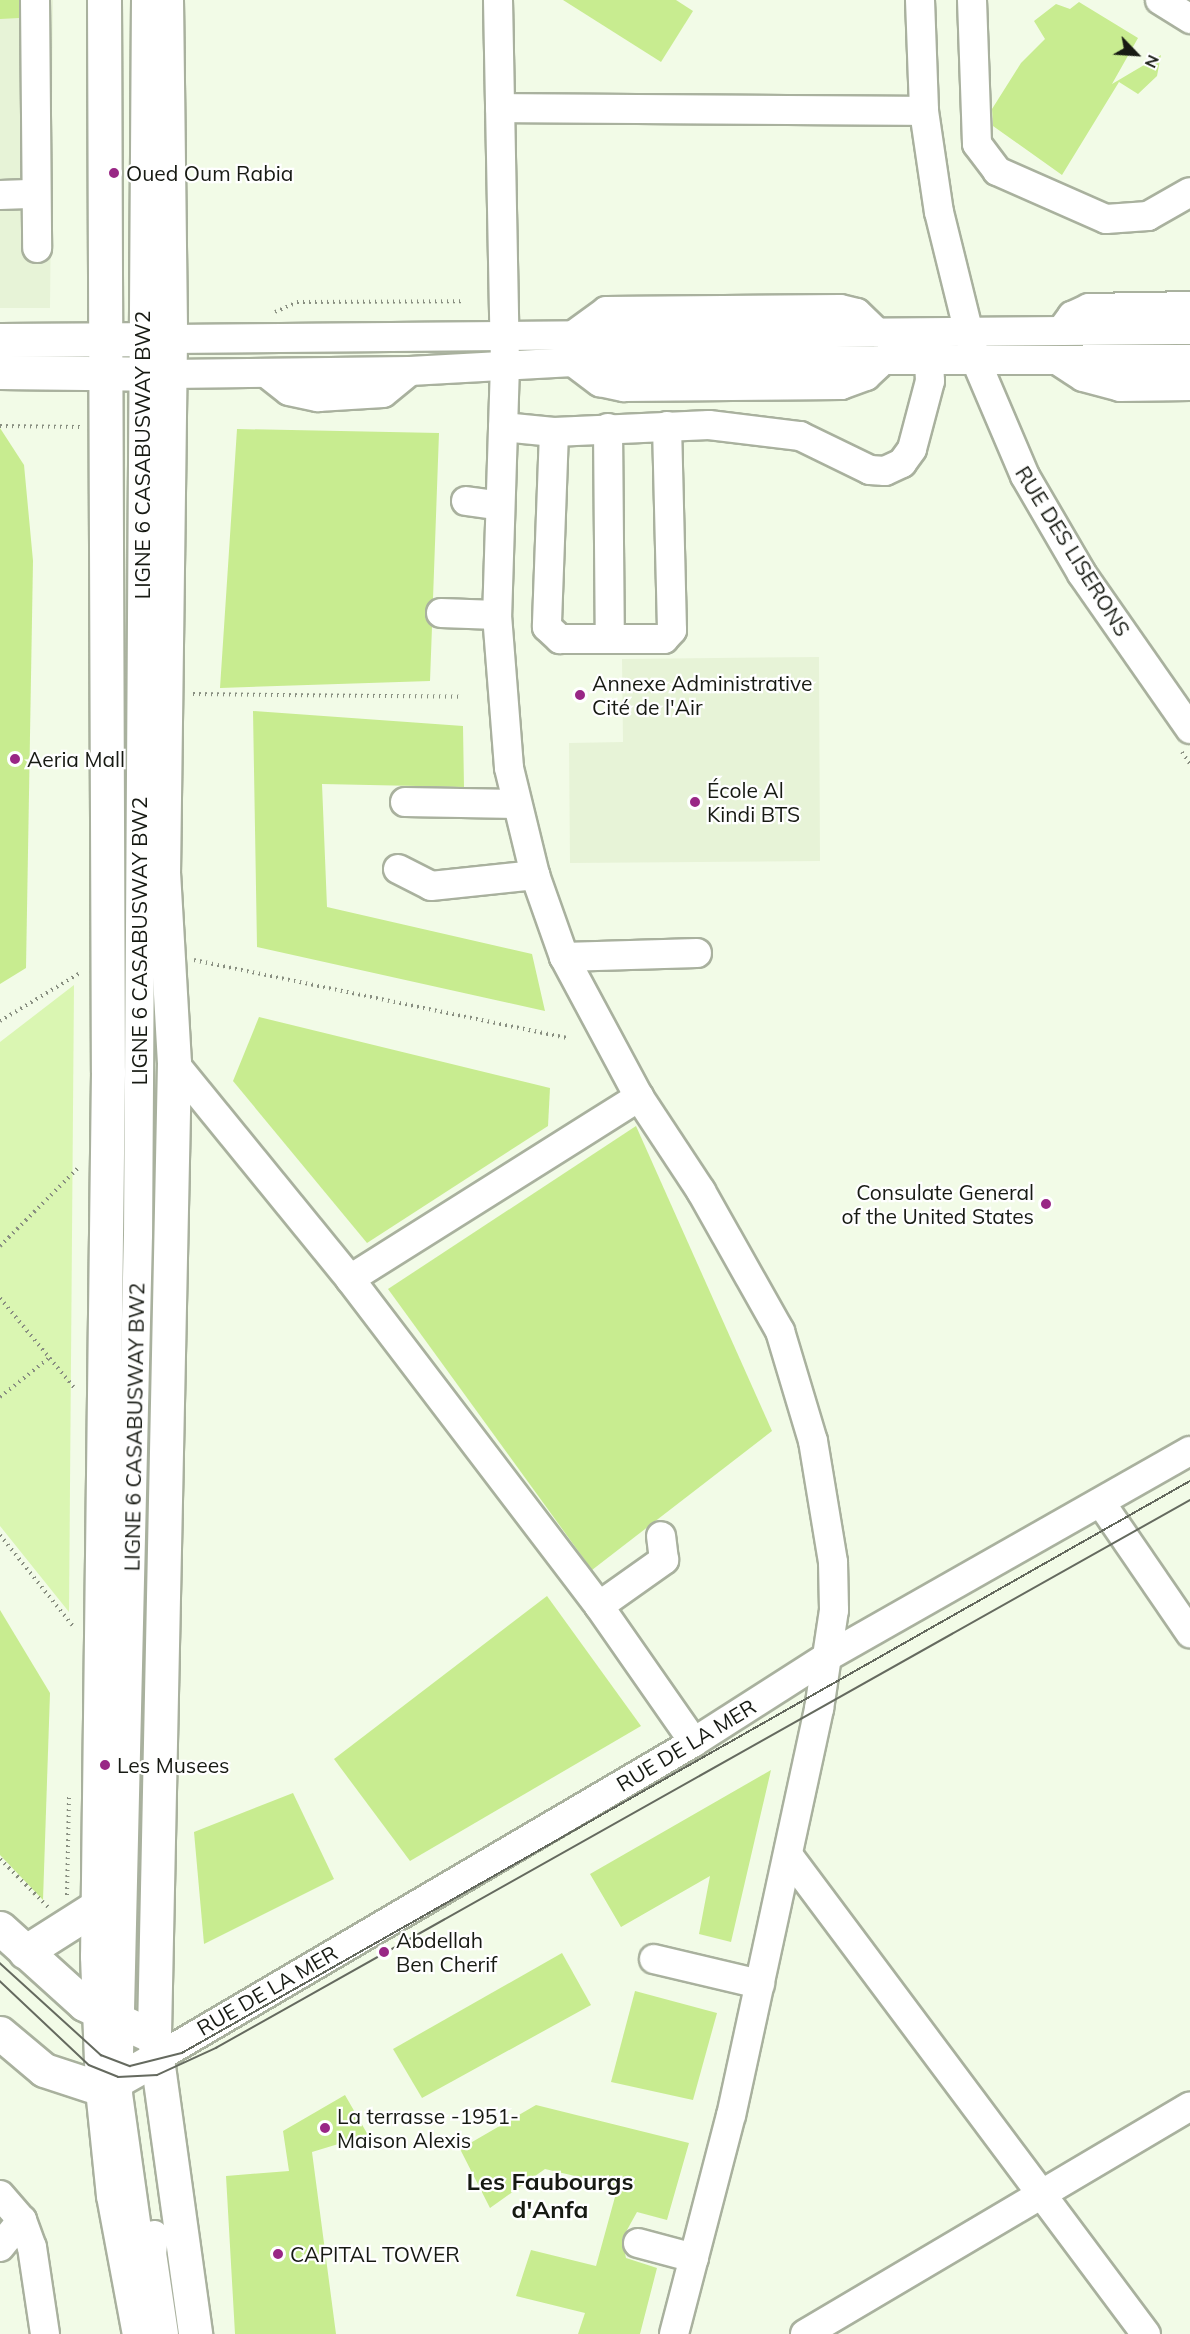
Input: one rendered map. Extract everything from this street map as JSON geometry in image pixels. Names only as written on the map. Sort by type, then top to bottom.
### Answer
[{"type":"main road","points":[[104,0],[108,1139],[96,1907],[132,2049],[195,2334]]},
{"type":"main road","points":[[139,2334],[119,2236],[132,2049],[174,1063],[163,872],[156,374],[166,0]]},
{"type":"main road","points":[[8,334],[105,340],[156,339]]},
{"type":"main road","points":[[8,378],[156,374]]},
{"type":"main road","points":[[25,1952],[70,1928],[96,1907]]},
{"type":"main road","points":[[0,1928],[132,2049]]},
{"type":"main road","points":[[0,2033],[44,2070],[132,2049]]},
{"type":"street","points":[[35,0],[36,248]]},
{"type":"street","name":"LIGNE 6 CASABUSWAY BW2","points":[[146,0],[156,339]]},
{"type":"street","points":[[498,0],[505,365],[497,615],[517,804],[535,875],[564,957],[639,1097],[739,1254],[780,1331],[797,1378],[823,1491],[833,1562],[834,1610],[827,1657],[788,1855],[760,1984],[674,2334]]},
{"type":"street","name":"RUE DES LISERONS","points":[[920,0],[924,111],[939,212],[966,332],[976,362],[1025,476],[1082,574],[1190,729]]},
{"type":"street","points":[[972,0],[977,144],[997,171],[1106,219],[1148,216],[1190,192]]},
{"type":"street","points":[[1161,0],[1190,20]]},
{"type":"street","points":[[500,108],[924,111]]},
{"type":"street","points":[[0,195],[36,194]]},
{"type":"street","points":[[1061,331],[1072,316],[1089,308],[1190,306]]},
{"type":"street","points":[[156,339],[268,328],[422,337],[576,333],[1190,330]]},
{"type":"street","points":[[156,374],[410,371],[573,362],[976,362],[1190,359]]},
{"type":"street","points":[[1059,360],[1101,384],[1190,386]]},
{"type":"street","points":[[503,427],[554,432],[708,424],[800,436],[870,470],[885,471],[902,463],[912,449],[930,381],[929,361]]},
{"type":"street","name":"LIGNE 6 CASABUSWAY BW2","points":[[156,374],[126,1882],[133,1895],[132,2049],[138,2236],[152,2253],[164,2334]]},
{"type":"street","points":[[554,432],[547,627],[560,639],[664,639],[672,630],[667,426]]},
{"type":"street","points":[[608,428],[610,639]]},
{"type":"street","points":[[466,501],[500,506]]},
{"type":"street","points":[[441,613],[497,615]]},
{"type":"street","points":[[405,802],[517,804]]},
{"type":"street","points":[[398,869],[431,886],[535,875]]},
{"type":"street","points":[[564,957],[697,953]]},
{"type":"street","points":[[174,1063],[350,1279],[599,1606],[694,1742]]},
{"type":"street","points":[[350,1279],[639,1097]]},
{"type":"street","name":"RUE DE LA MER","points":[[132,2049],[694,1742],[827,1657],[1190,1451]]},
{"type":"street","points":[[1101,1503],[1190,1633]]},
{"type":"street","points":[[599,1606],[661,1564],[666,1549],[661,1536]]},
{"type":"street","points":[[788,1855],[1146,2334]]},
{"type":"street","points":[[654,1959],[760,1984]]},
{"type":"street","points":[[805,2334],[1190,2106]]},
{"type":"street","points":[[0,2195],[22,2220],[45,2334]]},
{"type":"street","points":[[0,2247],[22,2220]]},
{"type":"street","points":[[638,2243],[694,2258]]},
{"type":"path","points":[[268,328],[297,302],[461,301]]},
{"type":"path","points":[[0,426],[94,427]]},
{"type":"path","points":[[183,694],[462,697]]},
{"type":"path","points":[[181,958],[566,1038]]},
{"type":"path","points":[[0,1021],[86,970]]},
{"type":"path","points":[[0,1246],[108,1139]]},
{"type":"path","points":[[0,1298],[84,1400]]},
{"type":"path","points":[[0,1397],[50,1358]]},
{"type":"path","points":[[0,1535],[75,1629]]},
{"type":"path","points":[[0,1859],[70,1928]]},
{"type":"shaded area","points":[[0,0],[53,0],[50,308],[0,308]]},
{"type":"shaded area","name":"École Al Kindi BTS","points":[[819,657],[820,861],[570,863],[569,743],[623,742],[622,659]]},
{"type":"green space","points":[[74,985],[69,1612],[0,1526],[0,1042]]},
{"type":"building","points":[[0,0],[19,0],[19,18],[0,19]]},
{"type":"building","points":[[563,0],[676,0],[693,11],[661,62]]},
{"type":"building","points":[[1079,2],[1138,38],[1112,84],[1161,55],[1157,76],[1138,94],[1119,82],[1062,175],[993,126],[992,109],[1021,63],[1045,39],[1034,21],[1056,4],[1070,9]]},
{"type":"building","name":"Aeria Mall","points":[[0,428],[24,465],[33,561],[26,968],[0,984]]},
{"type":"building","points":[[237,429],[439,433],[433,599],[425,613],[432,627],[430,681],[220,688]]},
{"type":"building","points":[[253,711],[463,726],[464,787],[322,784],[327,907],[532,954],[545,1011],[257,947]]},
{"type":"building","points":[[259,1017],[550,1088],[548,1126],[367,1243],[233,1081]]},
{"type":"building","points":[[636,1126],[772,1431],[592,1570],[388,1289]]},
{"type":"building","points":[[547,1596],[641,1726],[410,1861],[334,1759]]},
{"type":"building","points":[[0,1610],[50,1693],[43,1900],[0,1855]]},
{"type":"building","points":[[771,1770],[731,1942],[699,1934],[710,1876],[621,1927],[590,1874]]},
{"type":"building","points":[[293,1793],[334,1879],[204,1944],[194,1832]]},
{"type":"building","points":[[562,1953],[591,2005],[422,2098],[393,2049]]},
{"type":"building","points":[[635,1991],[717,2013],[693,2100],[611,2082]]},
{"type":"building","name":"CAPITAL TOWER","points":[[345,2095],[368,2135],[312,2152],[336,2334],[235,2334],[226,2176],[289,2171],[283,2131]]},
{"type":"building","points":[[536,2105],[689,2143],[667,2220],[637,2212],[622,2239],[626,2258],[657,2268],[640,2334],[578,2334],[585,2313],[516,2296],[531,2250],[596,2266],[618,2186],[545,2169],[490,2208],[460,2149]]},
{"type":"tram line","points":[[0,1963],[101,2055],[130,2066],[182,2053],[1190,1481]]},
{"type":"tram line","points":[[0,1981],[89,2065],[118,2077],[157,2075],[216,2048],[1190,1500]]},
{"type":"place","name":"Oued Oum Rabia","points":[[114,173]]},
{"type":"place","name":"Annexe Administrative Cité de l'Air","points":[[580,695]]},
{"type":"place","name":"Aeria Mall","points":[[15,759]]},
{"type":"place","name":"École Al Kindi BTS","points":[[695,802]]},
{"type":"place","name":"Consulate General of the United States","points":[[1046,1204]]},
{"type":"place","name":"Les Musees","points":[[105,1765]]},
{"type":"place","name":"Abdellah Ben Cherif","points":[[384,1952]]},
{"type":"place","name":"La terrasse -1951- Maison Alexis","points":[[325,2128]]},
{"type":"place","name":"CAPITAL TOWER","points":[[278,2254]]},
{"type":"district","name":"Les Faubourgs d'Anfa","points":[[550,2196]]}]
